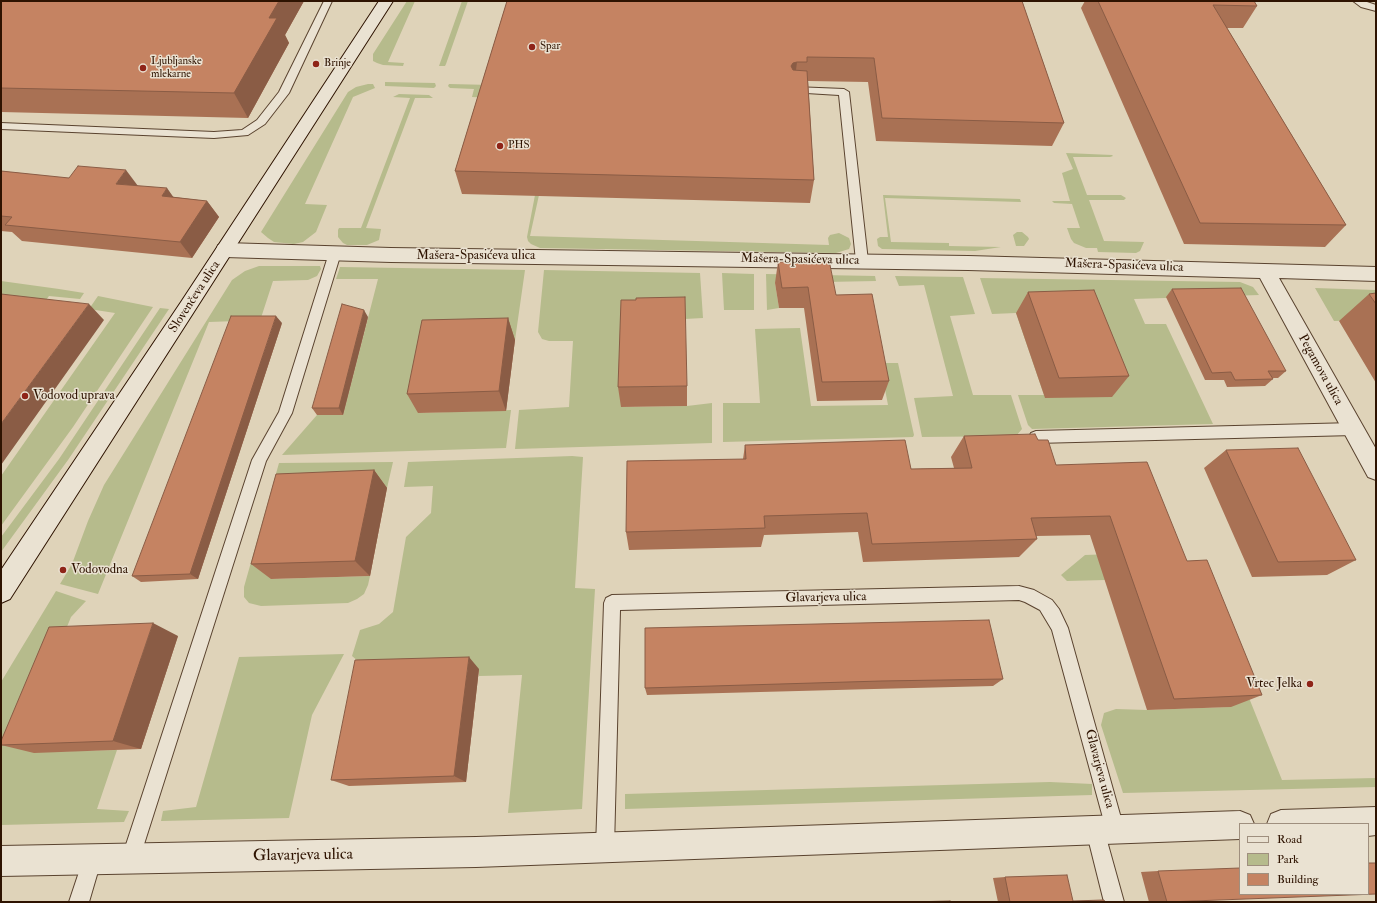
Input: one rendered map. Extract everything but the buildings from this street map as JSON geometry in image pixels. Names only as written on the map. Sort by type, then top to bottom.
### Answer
[{"type":"street","name":"Slovenčeva ulica","points":[[1,591],[225,250],[386,1]]},
{"type":"street","name":"Mašera-Spasićeva ulica","points":[[225,250],[391,255],[862,261],[1376,274]]},
{"type":"street","name":"Pegamova ulica","points":[[1264,270],[1376,470]]},
{"type":"street","points":[[1313,823],[1376,821]]},
{"type":"street","name":"Glavarjeva ulica","points":[[1,862],[476,852],[1239,825]]},
{"type":"lane","points":[[1,126],[214,135],[244,133],[261,122],[284,92],[328,1]]},
{"type":"lane","points":[[1357,1],[1364,5],[1376,8]]},
{"type":"lane","points":[[794,90],[844,92],[862,261]]},
{"type":"lane","points":[[130,860],[258,460],[285,413],[335,253]]},
{"type":"lane","points":[[1036,437],[1354,429]]},
{"type":"lane","name":"Glavarjeva ulica","points":[[605,848],[612,603],[1019,593],[1028,596],[1046,605],[1053,614],[1060,628],[1105,830]]},
{"type":"lane","points":[[1105,830],[1114,902]]},
{"type":"lane","points":[[78,902],[92,860]]},
{"type":"green space","points":[[407,1],[415,1],[388,62],[404,63],[403,66],[383,65],[373,61],[373,54]]},
{"type":"green space","points":[[462,1],[468,1],[446,64],[445,66],[439,66]]},
{"type":"green space","points":[[385,82],[435,83],[436,86],[434,88],[385,86]]},
{"type":"green space","points":[[373,84],[375,88],[353,97],[305,204],[327,205],[316,232],[303,242],[294,244],[274,242],[261,232],[348,92],[356,87]]},
{"type":"green space","points":[[449,84],[492,85],[490,98],[472,97],[474,89],[450,88],[448,86]]},
{"type":"green space","points":[[399,94],[429,95],[433,98],[415,98],[366,228],[381,229],[379,240],[367,245],[347,245],[338,237],[338,230],[339,228],[361,228],[410,98],[393,97]]},
{"type":"green space","points":[[1066,153],[1113,156],[1073,157],[1087,195],[1121,195],[1126,198],[1124,200],[1089,200],[1104,241],[1144,242],[1140,251],[1136,253],[1098,252],[1097,248],[1086,248],[1074,243],[1067,228],[1080,228],[1072,204],[1054,203],[1052,201],[1070,201],[1062,173],[1073,169]]},
{"type":"green space","points":[[535,195],[539,195],[530,236],[829,245],[828,238],[830,235],[839,233],[849,238],[851,244],[849,249],[836,253],[540,248],[531,244],[527,237]]},
{"type":"green space","points":[[883,195],[1020,199],[1021,202],[885,198],[891,242],[949,243],[949,246],[1001,247],[975,251],[882,249],[878,246],[877,239],[880,237],[888,237]]},
{"type":"green space","points":[[1017,232],[1022,232],[1029,239],[1024,246],[1016,246],[1013,235]]},
{"type":"green space","points":[[259,266],[320,266],[321,269],[317,276],[308,280],[273,281],[259,324],[237,321],[209,322],[98,594],[60,584],[72,564],[88,521],[104,485],[232,280],[245,271]]},
{"type":"green space","points":[[340,267],[525,270],[515,340],[431,342],[418,413],[511,410],[506,448],[282,455],[317,415],[343,415],[378,279],[336,279]]},
{"type":"green space","points":[[544,270],[700,273],[703,318],[685,319],[621,407],[687,406],[712,403],[712,443],[515,449],[519,410],[569,407],[573,341],[549,341],[542,339],[538,332]]},
{"type":"green space","points":[[722,273],[754,274],[754,310],[724,310]]},
{"type":"green space","points":[[766,274],[875,276],[876,281],[775,283],[779,308],[767,310]]},
{"type":"green space","points":[[895,276],[963,277],[975,314],[950,316],[973,395],[1011,395],[1022,429],[1016,436],[922,437],[914,398],[953,396],[924,285],[899,286]]},
{"type":"green space","points":[[980,278],[1240,282],[1253,287],[1259,295],[1134,299],[1145,324],[1166,324],[1213,424],[1032,429],[1028,425],[1018,395],[1044,395],[1016,313],[992,314]]},
{"type":"green space","points":[[1,281],[84,293],[80,299],[49,296],[44,303],[1,297]]},
{"type":"green space","points":[[1315,288],[1376,290],[1376,320],[1334,321]]},
{"type":"green space","points":[[98,296],[153,307],[73,427],[1,526],[1,476],[115,313],[89,309]]},
{"type":"green space","points":[[160,308],[169,309],[68,460],[1,552],[1,537],[59,459]]},
{"type":"green space","points":[[800,328],[811,406],[888,405],[880,363],[898,363],[914,435],[913,437],[723,442],[723,403],[760,403],[755,329]]},
{"type":"green space","points":[[572,456],[583,457],[575,588],[595,589],[582,809],[508,813],[522,675],[479,676],[479,669],[371,672],[352,656],[360,630],[379,624],[393,612],[406,537],[431,513],[433,486],[404,487],[408,462]]},
{"type":"green space","points":[[393,462],[387,488],[294,492],[271,579],[370,576],[364,594],[348,603],[261,606],[249,603],[244,597],[244,587],[279,463]]},
{"type":"green space","points":[[1167,552],[1200,576],[1282,780],[1376,778],[1376,787],[1123,793],[1101,725],[1104,713],[1116,709],[1147,710],[1230,707],[1180,578],[1067,581],[1061,575],[1085,555]]},
{"type":"green space","points":[[56,591],[86,601],[71,617],[62,639],[34,752],[117,750],[97,809],[129,811],[124,822],[1,825],[1,682]]},
{"type":"green space","points":[[344,654],[312,715],[289,818],[161,821],[163,811],[196,807],[239,657]]},
{"type":"green space","points":[[1050,782],[1092,784],[1092,795],[625,809],[625,794]]},
{"type":"place","name":"Spar","points":[[532,47]]},
{"type":"place","name":"Brinje","points":[[316,64]]},
{"type":"place","name":"Ljubljanske mlekarne","points":[[143,68]]},
{"type":"place","name":"PHS","points":[[500,146]]},
{"type":"place","name":"Vodovod uprava","points":[[25,396]]},
{"type":"place","name":"Vodovodna","points":[[63,570]]},
{"type":"place","name":"Vrtec Jelka","points":[[1310,684]]}]
